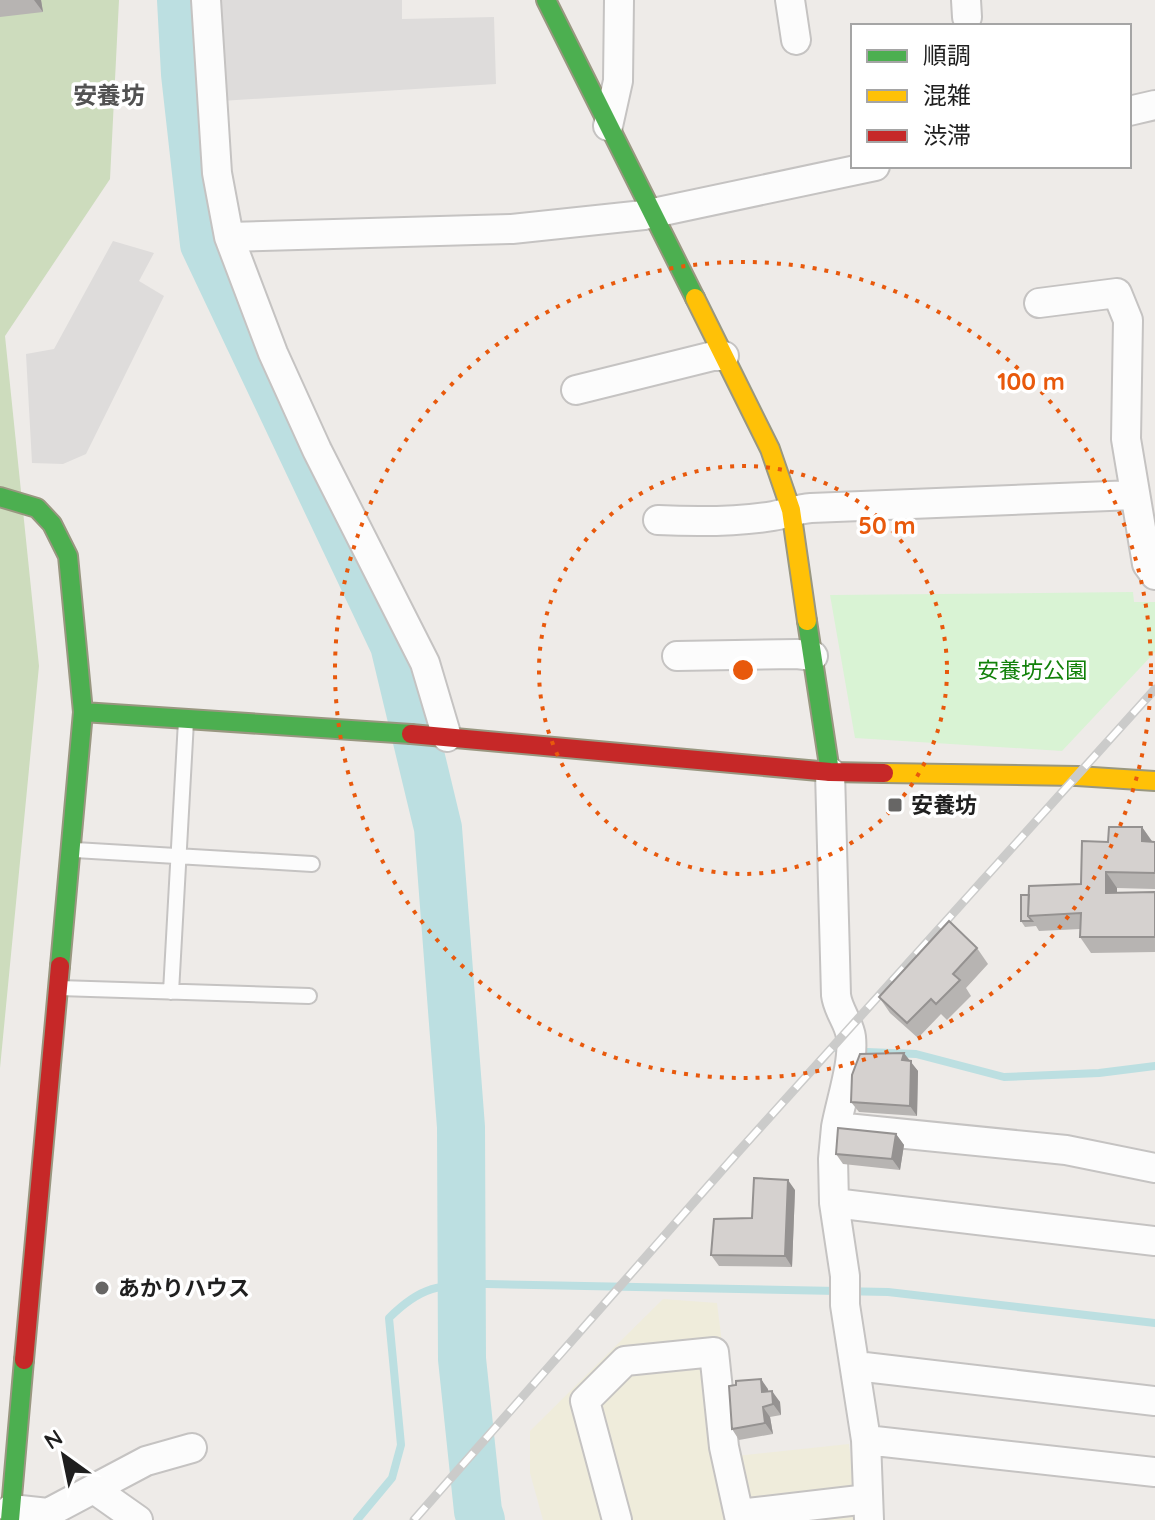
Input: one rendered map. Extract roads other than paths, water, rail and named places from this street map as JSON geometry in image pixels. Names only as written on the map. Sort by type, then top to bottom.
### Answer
[{"type":"street","points":[[206,0],[217,173],[229,237],[273,353],[310,436],[425,663],[447,737]]},
{"type":"street","points":[[546,0],[770,449],[791,510],[830,772],[837,1007],[850,1029],[852,1049],[836,1127],[834,1203],[845,1276],[845,1305],[866,1440],[868,1510],[740,1517],[724,1447],[714,1352],[625,1361],[585,1401],[617,1520]]},
{"type":"street","points":[[608,126],[618,81],[619,0]]},
{"type":"street","points":[[790,0],[796,40]]},
{"type":"street","points":[[1131,111],[1155,105]]},
{"type":"street","points":[[229,237],[512,229],[652,214],[866,168]]},
{"type":"street","points":[[1039,303],[1117,293],[1128,320],[1126,439],[1147,564],[1155,575]]},
{"type":"street","points":[[576,390],[713,356],[724,356]]},
{"type":"street","points":[[658,520],[697,522],[777,516],[791,510],[1134,495]]},
{"type":"street","points":[[0,497],[37,508],[52,524],[68,556],[83,712],[7,1513],[48,1513],[146,1461],[192,1448]]},
{"type":"street","points":[[677,656],[813,656]]},
{"type":"street","points":[[83,712],[372,730],[830,772],[1077,776],[1155,781]]},
{"type":"street","points":[[836,1127],[1066,1150],[1155,1168]]},
{"type":"street","points":[[834,1203],[1155,1241]]},
{"type":"street","points":[[856,1366],[1155,1401]]},
{"type":"street","points":[[866,1440],[1155,1472]]},
{"type":"street","points":[[94,1489],[138,1520]]},
{"type":"lane","points":[[171,992],[186,718]]},
{"type":"lane","points":[[70,850],[312,864]]},
{"type":"lane","points":[[59,988],[309,996]]},
{"type":"waterway","points":[[181,0],[185,74],[204,244],[394,645],[438,828],[461,1127],[462,1359],[481,1520]]},
{"type":"waterway","points":[[836,1048],[842,1051],[916,1054],[1004,1077],[1099,1073],[1155,1066]]},
{"type":"waterway","points":[[357,1520],[392,1478],[401,1445],[389,1318],[412,1298],[445,1286],[487,1284],[888,1292],[1155,1323]]},
{"type":"railway","points":[[414,1520],[739,1151],[1155,689]]},
{"type":"place","name":"安養坊","points":[[895,805]]},
{"type":"place","name":"あかりハウス","points":[[102,1288]]},
{"type":"district","name":"安養坊","points":[[109,96]]},
{"type":"park label","name":"安養坊公園","points":[[1032,670]]}]
